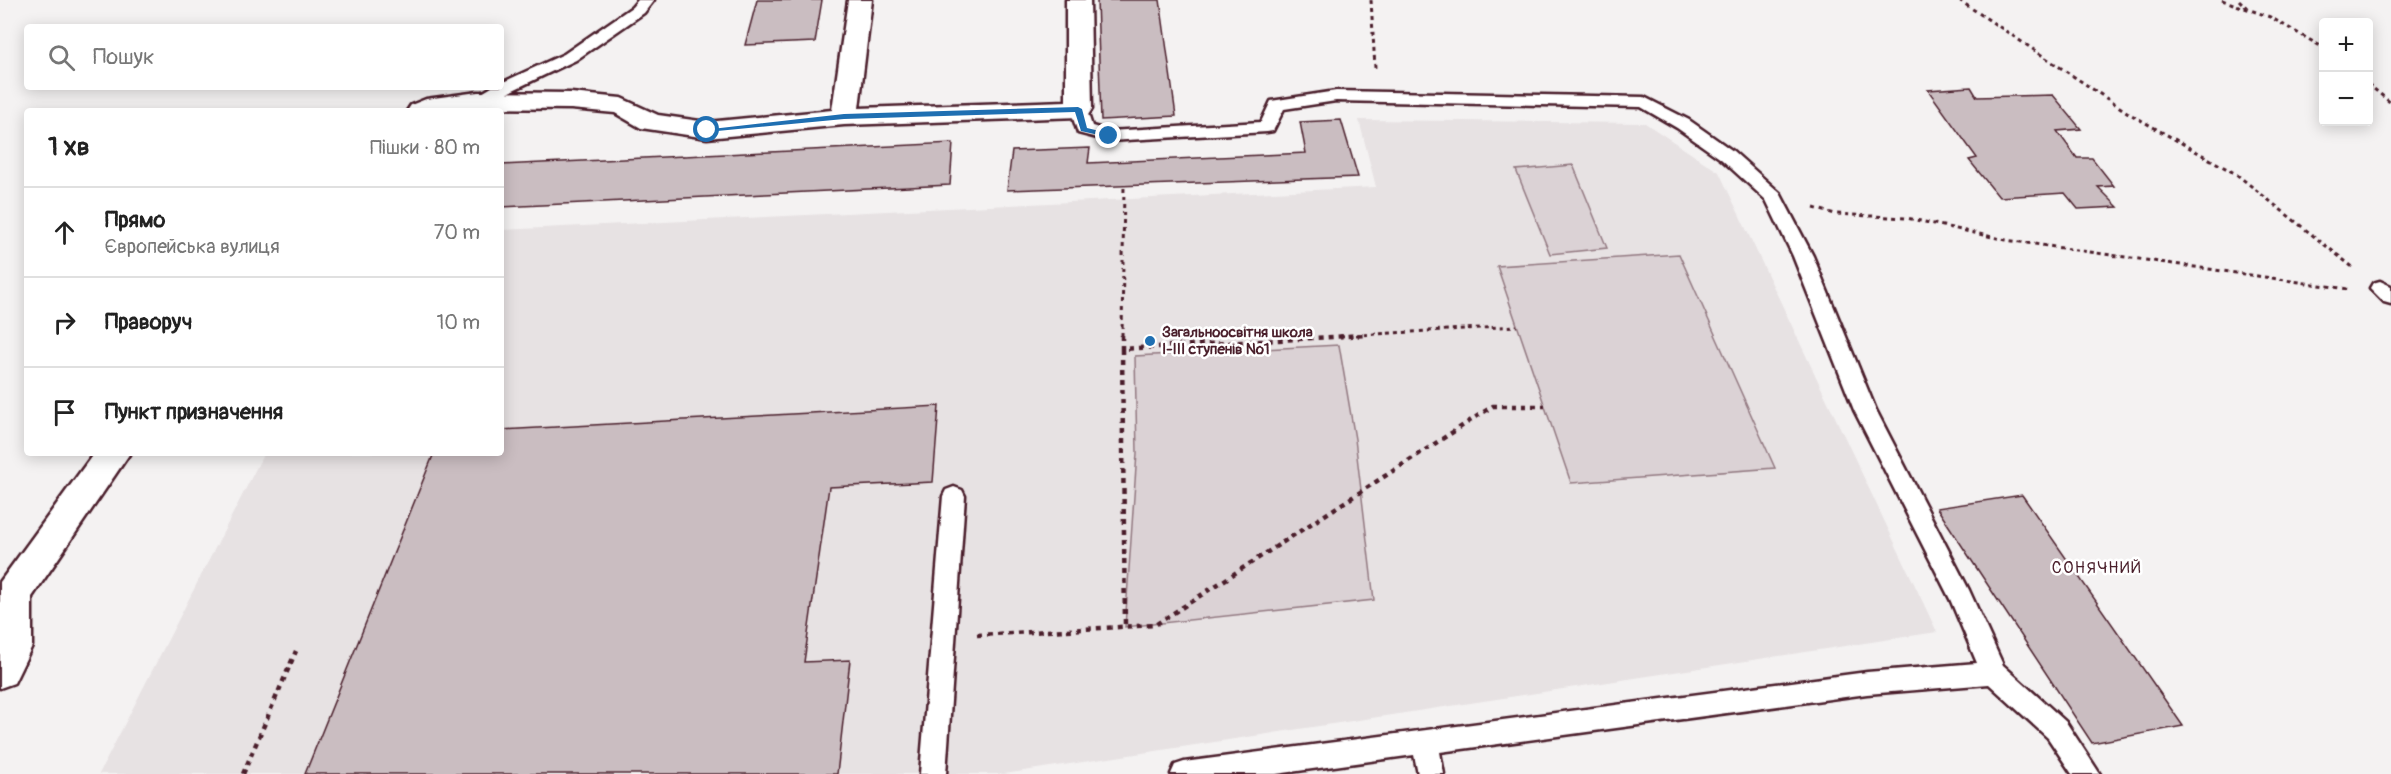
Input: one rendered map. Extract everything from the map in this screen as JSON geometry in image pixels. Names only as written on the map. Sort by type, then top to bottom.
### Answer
[{"type":"street","points":[[844,117],[860,0]]},
{"type":"street","points":[[428,108],[478,100],[571,101],[621,106],[651,122],[707,130],[844,117],[1078,109],[1078,0]]},
{"type":"street","points":[[0,671],[13,646],[6,588],[111,456]]},
{"type":"lane","points":[[504,88],[570,57],[638,10],[646,0]]},
{"type":"lane","points":[[478,100],[499,90]]},
{"type":"lane","points":[[1078,109],[1084,129],[1109,136],[1267,127],[1278,105],[1336,96],[1644,102],[1683,124],[1727,154],[1774,197],[1803,256],[1865,410],[1961,597],[1994,673],[2057,730],[2087,774]]},
{"type":"lane","points":[[933,774],[954,496]]},
{"type":"lane","points":[[1184,774],[1867,683],[1994,673]]},
{"type":"lane","points":[[1425,742],[1431,774]]},
{"type":"path","points":[[1371,0],[1372,49],[1380,96]]},
{"type":"path","points":[[1959,0],[2130,114],[2236,174],[2386,293]]},
{"type":"path","points":[[2222,0],[2270,17],[2319,45]]},
{"type":"path","points":[[2239,0],[2250,10]]},
{"type":"path","points":[[2373,88],[2391,103]]},
{"type":"path","points":[[1124,185],[1122,349],[1125,627]]},
{"type":"path","points":[[1774,197],[1835,214],[1907,218],[2006,240],[2386,293]]},
{"type":"path","points":[[1122,349],[1517,326]]},
{"type":"path","points":[[943,637],[1155,625],[1493,406],[1545,406]]},
{"type":"path","points":[[243,774],[296,651]]},
{"type":"shaded area","name":"Загальноосвітня школа І-ІІІ ступенів №1","points":[[1359,120],[1645,123],[1719,172],[1937,632],[1004,774],[99,774],[262,456],[504,456],[504,230],[1376,187]]},
{"type":"shaded area","points":[[1573,165],[1607,248],[1550,254],[1516,170]]},
{"type":"shaded area","points":[[1679,254],[1775,468],[1571,483],[1497,266]]},
{"type":"shaded area","points":[[1339,345],[1355,439],[1374,600],[1125,627],[1137,453],[1135,356]]},
{"type":"building","points":[[757,0],[822,0],[815,42],[745,45]]},
{"type":"building","points":[[1097,0],[1160,0],[1176,116],[1101,120]]},
{"type":"building","points":[[1971,87],[1977,97],[2053,95],[2081,129],[2057,131],[2077,158],[2092,158],[2114,186],[2098,187],[2118,207],[2078,209],[2065,193],[1999,197],[1969,160],[1977,158],[1928,90]]},
{"type":"building","points":[[1341,120],[1358,177],[1007,190],[1012,151],[1090,148],[1088,163],[1306,153],[1300,122]]},
{"type":"building","points":[[953,143],[950,185],[504,207],[504,165]]},
{"type":"building","points":[[939,406],[933,482],[829,487],[804,662],[850,660],[837,774],[305,774],[433,456],[504,456],[504,430]]},
{"type":"building","points":[[2022,495],[2183,726],[2092,743],[1937,508]]},
{"type":"place","name":"Загальноосвітня школа І-ІІІ ступенів №1","points":[[1150,341]]},
{"type":"district","name":"СОНЯЧНИЙ","points":[[2097,567]]},
{"type":"route","points":[[707,130],[844,117],[1078,109],[1084,129],[1109,136]]}]
